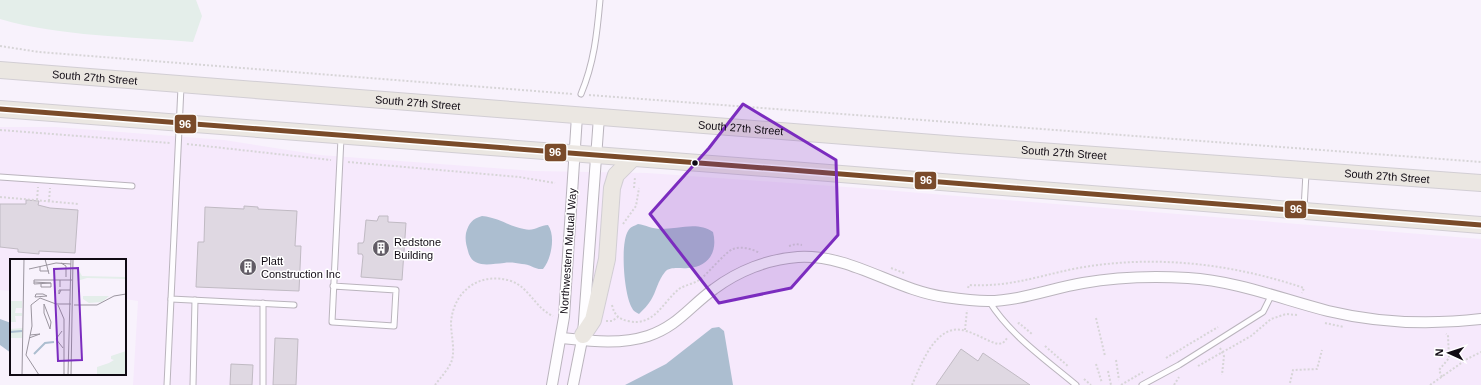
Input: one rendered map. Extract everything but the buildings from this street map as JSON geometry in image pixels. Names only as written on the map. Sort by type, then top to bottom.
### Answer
[{"type":"main road","name":"South 27th Street","points":[[0,70],[577,116],[1481,183]]},
{"type":"main road","points":[[0,109],[341,137],[574,153],[1481,225]]},
{"type":"main road","points":[[583,338],[593,320],[608,259],[612,188],[616,175],[634,158]]},
{"type":"street","name":"Northwestern Mutual Way","points":[[552,385],[562,338],[577,116]]},
{"type":"street","name":"Northwestern Mutual Way","points":[[573,385],[583,338],[599,117]]},
{"type":"street","points":[[562,338],[624,341],[648,336],[677,322],[713,289],[732,276],[760,265],[800,257],[822,258],[856,266],[915,291],[944,297],[989,301],[1035,294],[1082,283],[1115,278],[1155,276],[1227,282],[1329,311],[1368,318],[1429,323],[1481,319]]},
{"type":"lane","points":[[581,94],[591,71],[600,0]]},
{"type":"lane","points":[[167,385],[182,84]]},
{"type":"lane","points":[[333,286],[396,290],[394,326],[332,322],[333,286],[341,137]]},
{"type":"lane","points":[[1304,210],[1306,171]]},
{"type":"lane","points":[[0,177],[132,186]]},
{"type":"lane","points":[[1142,385],[1179,365],[1263,312],[1272,294]]},
{"type":"lane","points":[[171,299],[294,305]]},
{"type":"lane","points":[[193,385],[195,300]]},
{"type":"lane","points":[[989,301],[998,315],[1012,331],[1076,385]]},
{"type":"lane","points":[[263,303],[263,385]]},
{"type":"path","points":[[0,46],[39,52],[1481,162]]},
{"type":"path","points":[[0,130],[179,143],[340,161],[512,176],[555,184]]},
{"type":"path","points":[[634,188],[636,175]]},
{"type":"path","points":[[37,200],[39,180]]},
{"type":"path","points":[[49,201],[50,180]]},
{"type":"path","points":[[620,228],[630,217],[636,206],[639,188]]},
{"type":"path","points":[[0,197],[79,204]]},
{"type":"path","points":[[785,247],[796,244],[807,246]]},
{"type":"path","points":[[612,304],[613,311],[618,317],[632,322],[644,321],[653,318],[680,288],[699,280],[732,250],[741,248],[760,253],[766,252]]},
{"type":"path","points":[[961,288],[968,288],[969,285],[998,285],[1020,282],[1074,269],[1147,262],[1211,265],[1241,270],[1304,288],[1302,294]]},
{"type":"path","points":[[890,267],[909,275]]},
{"type":"path","points":[[434,385],[452,360],[451,323],[453,311],[459,299],[475,282],[488,279],[512,281],[526,290],[546,313],[554,316]]},
{"type":"path","points":[[965,330],[967,308]]},
{"type":"path","points":[[1198,366],[1251,336],[1271,319],[1286,314],[1302,316]]},
{"type":"path","points":[[599,321],[612,321],[618,317]]},
{"type":"path","points":[[1096,318],[1105,356]]},
{"type":"path","points":[[1321,322],[1349,327]]},
{"type":"path","points":[[1017,326],[1019,323],[1032,334]]},
{"type":"path","points":[[1166,358],[1218,327]]},
{"type":"path","points":[[912,385],[935,342],[949,331],[965,330],[998,344],[1003,343],[1008,337]]},
{"type":"path","points":[[1442,376],[1439,370],[1449,358],[1448,335],[1445,333]]},
{"type":"path","points":[[1045,346],[1070,368]]},
{"type":"path","points":[[1219,347],[1224,356],[1222,375]]},
{"type":"path","points":[[1290,383],[1293,370],[1317,369],[1322,350]]},
{"type":"path","points":[[1430,385],[1481,352]]},
{"type":"path","points":[[1116,360],[1119,380]]},
{"type":"path","points":[[1096,364],[1102,383]]},
{"type":"path","points":[[1108,371],[1110,385]]},
{"type":"path","points":[[1121,385],[1143,372]]},
{"type":"path","points":[[1174,385],[1179,377]]},
{"type":"path","points":[[1084,379],[1091,385]]},
{"type":"highlighted area","points":[[743,104],[836,160],[838,235],[791,288],[719,303],[650,214],[709,148]]},
{"type":"shaded area","points":[[0,0],[196,0],[202,16],[193,42],[96,35],[71,33],[23,25],[0,19]]},
{"type":"shaded area","points":[[0,127],[56,127],[224,140],[320,155],[534,171],[647,173],[860,188],[1481,239],[1481,385],[133,385],[138,301],[126,299],[126,259],[10,259],[10,291],[0,290]]},
{"type":"water","points":[[482,216],[494,218],[518,228],[528,230],[548,225],[552,235],[552,248],[543,269],[537,269],[528,265],[515,263],[482,264],[473,261],[467,249],[466,233],[471,222]]},
{"type":"water","points":[[638,224],[661,229],[688,226],[701,227],[713,232],[714,239],[713,251],[710,257],[701,265],[688,268],[673,268],[665,272],[651,300],[639,314],[633,310],[629,301],[624,270],[624,247],[628,231]]},
{"type":"water","points":[[0,319],[10,323],[10,352],[0,345]]},
{"type":"water","points":[[719,327],[724,331],[733,385],[625,385],[666,364],[712,328]]},
{"type":"transit line","name":"96","points":[[0,109],[1111,194],[1481,225]]},
{"type":"place","name":"Redstone Building","points":[[381,248]]},
{"type":"place","name":"Platt Construction Inc","points":[[248,267]]}]
